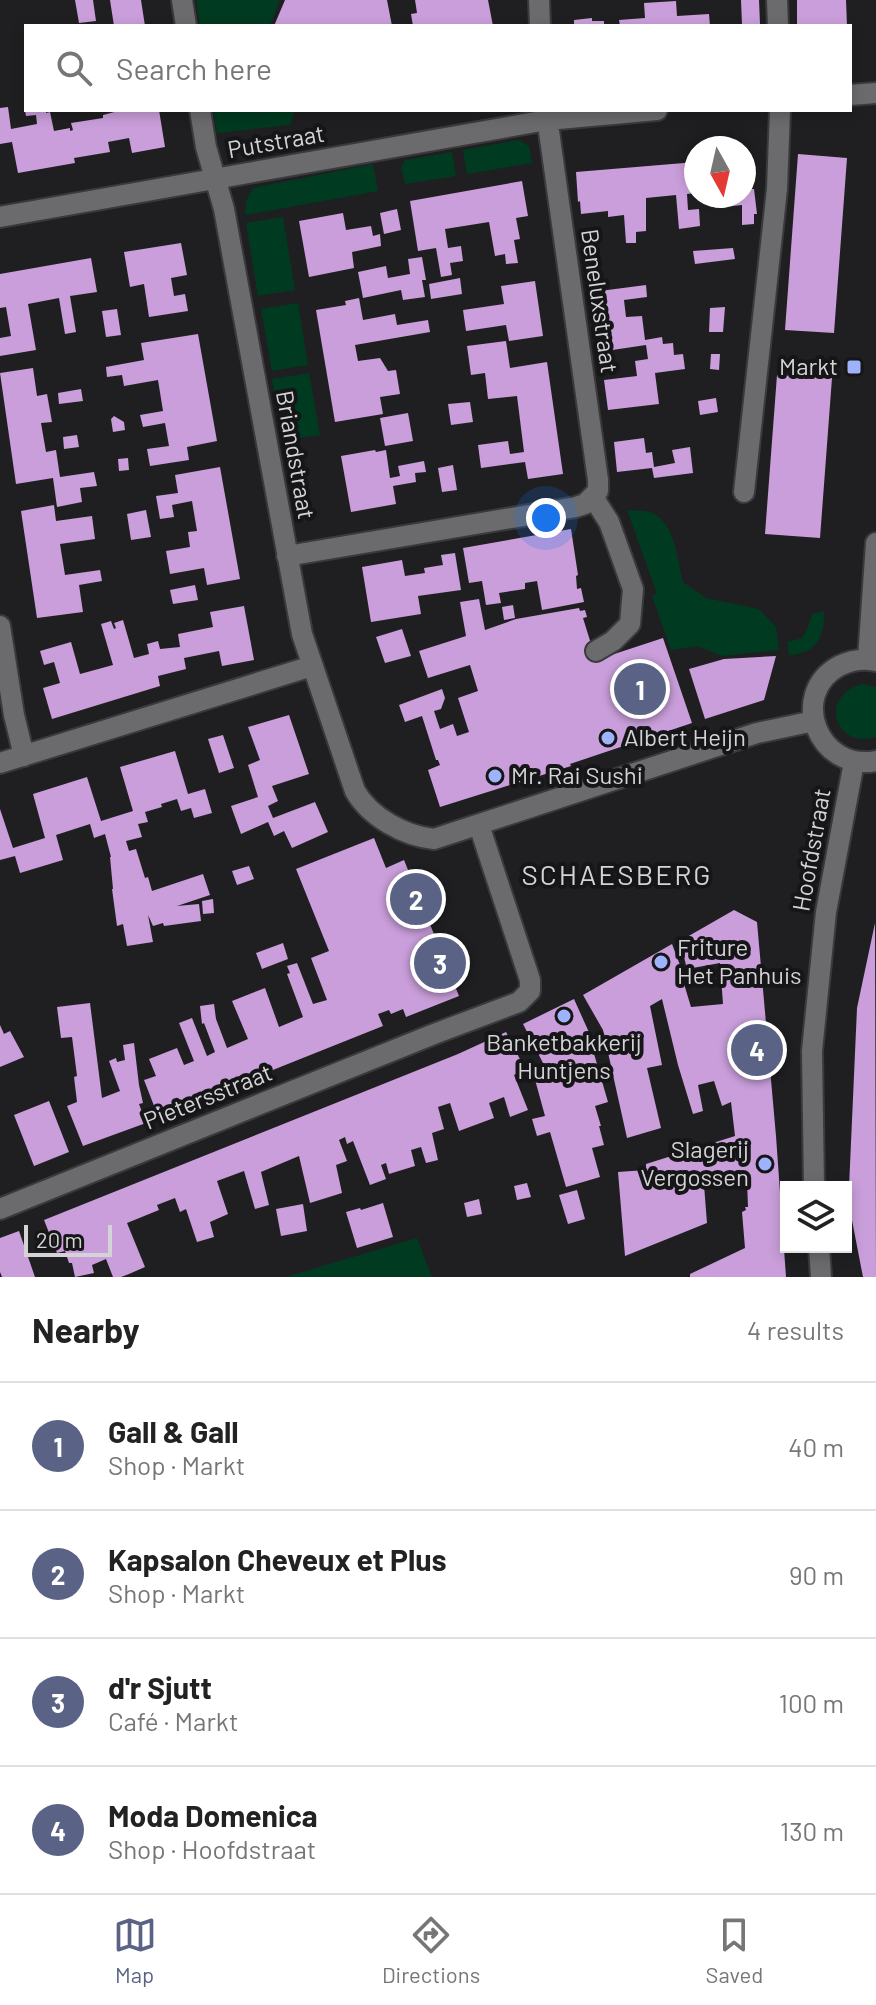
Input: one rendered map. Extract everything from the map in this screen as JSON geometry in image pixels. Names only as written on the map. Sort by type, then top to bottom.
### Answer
[{"type":"street","points":[[182,0],[186,24]]},
{"type":"street","points":[[539,0],[540,24]]},
{"type":"street","points":[[777,0],[778,24]]},
{"type":"street","points":[[852,95],[876,93]]},
{"type":"street","name":"Briandstraat","points":[[200,112],[206,147],[224,209],[302,634],[355,791],[363,803],[390,824],[422,838],[434,839],[479,825]]},
{"type":"street","name":"Putstraat","points":[[0,217],[547,115],[613,112]]},
{"type":"street","points":[[744,492],[777,189],[780,112]]},
{"type":"street","name":"Beneluxstraat","points":[[547,115],[598,480],[598,491],[593,497]]},
{"type":"street","points":[[287,556],[576,507],[593,497],[609,522],[633,589],[630,624],[613,641],[596,651]]},
{"type":"street","points":[[876,543],[872,660],[849,661],[832,670],[820,684],[813,702],[817,733],[824,743],[843,758],[854,762],[876,761]]},
{"type":"street","points":[[0,626],[24,756]]},
{"type":"street","points":[[0,763],[312,666]]},
{"type":"street","points":[[479,825],[757,733],[814,721]]},
{"type":"street","name":"Hoofdstraat","points":[[814,1181],[812,1051],[826,912],[854,762]]},
{"type":"street","name":"Pietersstraat","points":[[0,1209],[519,1002],[530,991],[530,980],[479,825]]},
{"type":"street","points":[[819,1253],[821,1277]]},
{"type":"green space","points":[[196,0],[280,0],[271,24],[200,24]]},
{"type":"green space","points":[[213,112],[294,112],[290,125],[217,133]]},
{"type":"green space","points":[[518,140],[529,146],[532,163],[467,174],[463,150]]},
{"type":"green space","points":[[452,152],[456,176],[405,184],[401,167],[405,160]]},
{"type":"green space","points":[[373,164],[378,191],[245,215],[246,201],[253,188]]},
{"type":"green space","points":[[283,217],[295,290],[258,296],[246,223]]},
{"type":"green space","points":[[298,303],[308,365],[272,371],[261,309]]},
{"type":"green space","points":[[309,373],[320,435],[283,441],[272,379]]},
{"type":"green space","points":[[627,510],[652,513],[666,525],[674,543],[683,582],[706,598],[759,609],[776,627],[779,650],[722,656],[697,646],[671,650],[652,596],[657,594]]},
{"type":"green space","points":[[824,611],[823,629],[817,642],[806,651],[789,655],[787,642],[802,638],[812,614]]},
{"type":"green space","points":[[862,684],[876,687],[876,737],[862,739],[850,736],[842,729],[836,709],[849,690]]},
{"type":"green space","points":[[417,1238],[432,1277],[285,1277]]},
{"type":"building","points":[[75,0],[93,0],[96,21],[79,23]]},
{"type":"building","points":[[110,0],[141,0],[145,24],[114,24]]},
{"type":"building","points":[[285,0],[387,0],[392,24],[275,24]]},
{"type":"building","points":[[415,0],[488,0],[493,24],[413,24],[411,14],[417,13]]},
{"type":"building","points":[[741,0],[759,0],[760,24],[742,24]]},
{"type":"building","points":[[797,0],[846,0],[847,24],[797,24]]},
{"type":"building","points":[[676,1],[677,16],[709,14],[710,24],[620,24],[619,20],[645,18],[644,3]]},
{"type":"building","points":[[592,18],[592,21],[604,21],[604,24],[574,24],[574,20]]},
{"type":"building","points":[[8,107],[11,129],[37,124],[36,115],[26,116],[25,112],[50,112],[54,131],[70,128],[70,131],[73,130],[71,123],[103,118],[103,115],[114,112],[159,112],[165,147],[132,153],[129,138],[108,142],[110,152],[74,158],[75,163],[18,173],[12,142],[0,144],[0,108]]},
{"type":"building","points":[[798,154],[847,158],[834,333],[785,330]]},
{"type":"building","points":[[684,163],[684,208],[699,209],[700,226],[679,229],[676,195],[646,198],[646,231],[636,232],[636,243],[626,243],[624,215],[608,217],[608,211],[581,214],[576,172]]},
{"type":"building","points":[[522,181],[528,216],[516,218],[520,239],[514,240],[518,263],[506,264],[505,254],[495,256],[489,222],[445,229],[448,248],[461,246],[463,261],[450,263],[452,275],[441,277],[436,248],[418,251],[410,201]]},
{"type":"building","points":[[756,206],[757,214],[754,214],[754,224],[742,225],[742,208]]},
{"type":"building","points":[[397,209],[401,230],[384,234],[380,213]]},
{"type":"building","points":[[343,213],[346,230],[371,226],[373,236],[380,234],[381,246],[352,252],[354,268],[309,277],[299,221]]},
{"type":"building","points":[[181,243],[187,275],[171,278],[174,296],[185,294],[188,311],[149,317],[144,284],[130,287],[124,252]]},
{"type":"building","points":[[597,248],[599,265],[588,266],[586,249]]},
{"type":"building","points":[[733,248],[735,259],[695,264],[693,251]]},
{"type":"building","points":[[422,257],[425,297],[403,300],[401,290],[363,298],[358,272],[386,266],[388,278],[410,274],[408,259]]},
{"type":"building","points":[[91,258],[97,292],[70,296],[76,332],[65,334],[59,298],[28,304],[36,350],[0,356],[0,338],[11,336],[6,307],[0,308],[0,274]]},
{"type":"building","points":[[460,278],[462,294],[431,299],[429,284]]},
{"type":"building","points":[[535,281],[543,336],[509,341],[506,325],[466,331],[463,310],[504,304],[501,286]]},
{"type":"building","points":[[646,285],[647,297],[624,300],[626,317],[642,316],[645,340],[662,337],[663,344],[673,343],[674,355],[683,354],[685,369],[655,373],[659,404],[608,410],[604,380],[637,376],[635,361],[648,359],[646,345],[599,352],[592,292]]},
{"type":"building","points":[[359,298],[363,320],[395,314],[397,325],[428,320],[430,332],[355,345],[358,361],[380,358],[388,371],[396,370],[400,394],[380,397],[383,414],[335,422],[316,310],[346,305],[345,301]]},
{"type":"building","points":[[725,307],[723,332],[709,332],[710,308]]},
{"type":"building","points":[[117,309],[121,335],[106,337],[102,311]]},
{"type":"building","points":[[198,334],[217,441],[187,447],[189,460],[150,466],[147,449],[169,446],[165,423],[143,427],[140,415],[163,411],[158,380],[124,386],[122,375],[107,377],[106,367],[144,360],[141,343]]},
{"type":"building","points":[[506,341],[510,368],[547,362],[563,474],[528,479],[525,462],[481,468],[478,445],[508,441],[510,454],[524,452],[517,396],[488,399],[485,373],[471,375],[467,346]]},
{"type":"building","points":[[711,354],[720,354],[719,370],[710,369]]},
{"type":"building","points":[[33,368],[37,396],[47,394],[52,422],[41,423],[46,452],[56,450],[60,477],[94,472],[97,486],[80,488],[82,502],[57,507],[53,478],[16,484],[0,373]]},
{"type":"building","points":[[777,375],[832,378],[820,538],[765,534]]},
{"type":"building","points":[[81,389],[83,401],[59,404],[58,393]]},
{"type":"building","points":[[716,398],[718,412],[700,415],[698,401]]},
{"type":"building","points":[[470,402],[473,422],[451,425],[448,404]]},
{"type":"building","points":[[408,413],[413,441],[385,446],[380,418]]},
{"type":"building","points":[[114,416],[124,422],[125,430],[113,432],[111,419]]},
{"type":"building","points":[[77,435],[79,447],[64,449],[63,437]]},
{"type":"building","points":[[644,438],[646,453],[652,452],[654,467],[675,463],[672,450],[690,447],[693,473],[654,478],[652,468],[617,472],[614,442]]},
{"type":"building","points":[[386,450],[390,478],[400,476],[398,466],[424,461],[426,472],[415,473],[416,482],[393,486],[396,504],[351,512],[341,456]]},
{"type":"building","points":[[128,458],[129,470],[119,471],[118,459]]},
{"type":"building","points":[[453,465],[457,490],[442,492],[438,468]]},
{"type":"building","points":[[220,467],[240,579],[207,585],[204,568],[170,574],[166,551],[190,547],[188,532],[197,531],[192,501],[172,505],[174,517],[160,519],[156,496],[178,493],[175,475]]},
{"type":"building","points":[[54,505],[56,521],[92,516],[95,539],[60,544],[65,575],[100,570],[102,581],[79,585],[83,612],[37,618],[21,511]]},
{"type":"building","points":[[146,510],[151,537],[131,540],[127,514]]},
{"type":"building","points":[[571,529],[577,589],[581,588],[584,602],[542,610],[537,581],[525,583],[525,589],[499,593],[501,603],[486,605],[482,581],[469,583],[463,548]]},
{"type":"building","points":[[455,553],[461,590],[418,596],[421,614],[371,622],[362,567],[402,560],[405,576],[425,573],[424,568],[443,565],[441,555]]},
{"type":"building","points":[[195,585],[198,600],[173,604],[170,590]]},
{"type":"building","points":[[479,599],[485,630],[516,619],[579,608],[580,611],[585,610],[587,617],[583,618],[596,660],[663,638],[692,723],[571,766],[440,807],[428,770],[440,765],[422,716],[405,722],[399,705],[442,689],[445,698],[441,709],[434,711],[440,729],[453,724],[457,736],[469,732],[458,698],[478,691],[470,665],[428,678],[419,651],[466,636],[460,602]]},
{"type":"building","points":[[513,605],[515,618],[504,620],[502,607]]},
{"type":"building","points":[[244,606],[254,660],[222,666],[219,651],[184,658],[186,669],[158,676],[160,686],[52,719],[43,688],[60,683],[54,662],[44,665],[40,651],[71,642],[80,674],[113,665],[101,624],[111,621],[114,629],[114,623],[123,620],[134,658],[149,654],[147,644],[158,641],[160,649],[180,647],[178,634],[213,627],[210,612]]},
{"type":"building","points":[[402,629],[411,656],[385,663],[376,637]]},
{"type":"building","points":[[776,656],[764,700],[705,719],[689,669],[724,659]]},
{"type":"building","points":[[289,715],[309,774],[272,786],[278,801],[268,806],[273,818],[315,802],[328,832],[292,848],[284,831],[274,836],[268,822],[241,834],[231,806],[258,797],[248,765],[260,760],[248,727]]},
{"type":"building","points":[[223,735],[234,768],[219,773],[208,739]]},
{"type":"building","points":[[175,751],[188,794],[205,789],[212,813],[194,818],[191,808],[181,811],[177,799],[161,804],[162,807],[145,812],[148,822],[138,824],[142,837],[126,841],[129,851],[136,849],[152,891],[203,874],[210,895],[177,906],[199,904],[201,921],[153,926],[148,915],[153,942],[127,946],[123,924],[117,926],[111,857],[105,834],[94,838],[90,824],[56,835],[63,860],[20,873],[15,856],[0,860],[0,809],[13,848],[45,838],[33,794],[87,777],[101,821],[133,811],[120,767]]},
{"type":"building","points":[[374,838],[386,868],[404,860],[459,996],[406,1017],[403,1009],[391,1014],[389,1010],[378,1014],[383,1026],[158,1116],[144,1080],[156,1076],[149,1059],[177,1048],[184,1065],[194,1061],[179,1023],[192,1018],[207,1056],[215,1052],[202,1024],[200,1006],[214,1004],[227,1048],[248,1039],[232,1001],[265,988],[279,1027],[303,1017],[287,966],[297,963],[313,1004],[327,1000],[311,958],[329,951],[296,869]]},
{"type":"building","points":[[249,866],[254,879],[237,885],[232,871]]},
{"type":"building","points":[[213,899],[214,913],[203,914],[202,901]]},
{"type":"building","points":[[734,910],[757,922],[780,1192],[780,1253],[784,1253],[786,1277],[690,1277],[690,1274],[745,1248],[742,1212],[748,1207],[747,1181],[704,1185],[707,1223],[625,1256],[618,1172],[646,1170],[646,1164],[735,1136],[731,1102],[722,1106],[714,1081],[698,1085],[703,1111],[693,1114],[662,999],[650,1006],[662,1065],[647,1068],[661,1128],[627,1138],[603,1030],[583,995],[672,944],[691,1007],[723,1004],[720,963],[687,969],[680,941]]},
{"type":"building","points":[[875,923],[876,1277],[863,1277],[852,1220],[852,1181],[849,1181],[857,1008]]},
{"type":"building","points":[[283,943],[288,959],[262,969],[256,953]]},
{"type":"building","points":[[574,999],[592,1039],[608,1102],[595,1106],[604,1145],[592,1148],[600,1177],[566,1187],[550,1132],[537,1136],[532,1119],[545,1116],[534,1076],[544,1073],[543,1063],[523,1024]]},
{"type":"building","points":[[90,1003],[102,1098],[120,1091],[109,1061],[116,1058],[117,1062],[125,1060],[123,1045],[134,1043],[143,1103],[139,1104],[146,1123],[83,1146],[67,1106],[77,1102],[72,1037],[61,1038],[57,1007]]},
{"type":"building","points":[[0,1025],[4,1034],[10,1031],[24,1057],[0,1067]]},
{"type":"building","points":[[506,1032],[525,1069],[514,1075],[528,1110],[510,1117],[504,1097],[489,1103],[494,1118],[459,1131],[450,1103],[438,1107],[444,1129],[432,1133],[438,1160],[426,1163],[421,1147],[411,1150],[415,1166],[389,1174],[386,1163],[381,1165],[386,1179],[370,1185],[353,1141],[347,1144],[345,1137],[339,1140],[347,1161],[336,1165],[342,1193],[310,1203],[299,1156],[261,1172],[269,1205],[255,1209],[244,1171],[217,1181],[228,1214],[210,1222],[214,1237],[197,1242],[186,1209],[180,1212],[175,1198],[157,1205],[159,1210],[127,1223],[145,1267],[129,1274],[113,1277],[106,1259],[92,1265],[94,1273],[75,1277],[65,1251],[57,1253],[44,1220]]},
{"type":"building","points":[[49,1101],[69,1152],[34,1166],[14,1115]]},
{"type":"building","points":[[527,1183],[531,1197],[517,1200],[514,1186]]},
{"type":"building","points":[[577,1190],[585,1219],[568,1224],[559,1195]]},
{"type":"building","points":[[479,1199],[482,1214],[467,1217],[464,1203]]},
{"type":"building","points":[[383,1203],[393,1237],[357,1248],[346,1212]]},
{"type":"building","points":[[303,1204],[307,1231],[281,1236],[276,1209]]},
{"type":"building","points":[[19,1231],[35,1277],[2,1277],[0,1238]]},
{"type":"place","name":"Markt","points":[[854,367]]},
{"type":"place","name":"Gall & Gall","points":[[640,689]]},
{"type":"place","name":"Albert Heijn","points":[[608,738]]},
{"type":"place","name":"Mr. Rai Sushi","points":[[495,776]]},
{"type":"place","name":"Kapsalon Cheveux et Plus","points":[[416,899]]},
{"type":"place","name":"Friture Het Panhuis","points":[[661,962]]},
{"type":"place","name":"d'r Sjutt","points":[[440,963]]},
{"type":"place","name":"Banketbakkerij Huntjens","points":[[564,1016]]},
{"type":"place","name":"Moda Domenica","points":[[757,1050]]},
{"type":"place","name":"Slagerij Vergossen","points":[[765,1164]]},
{"type":"district","name":"SCHAESBERG","points":[[617,875]]}]
